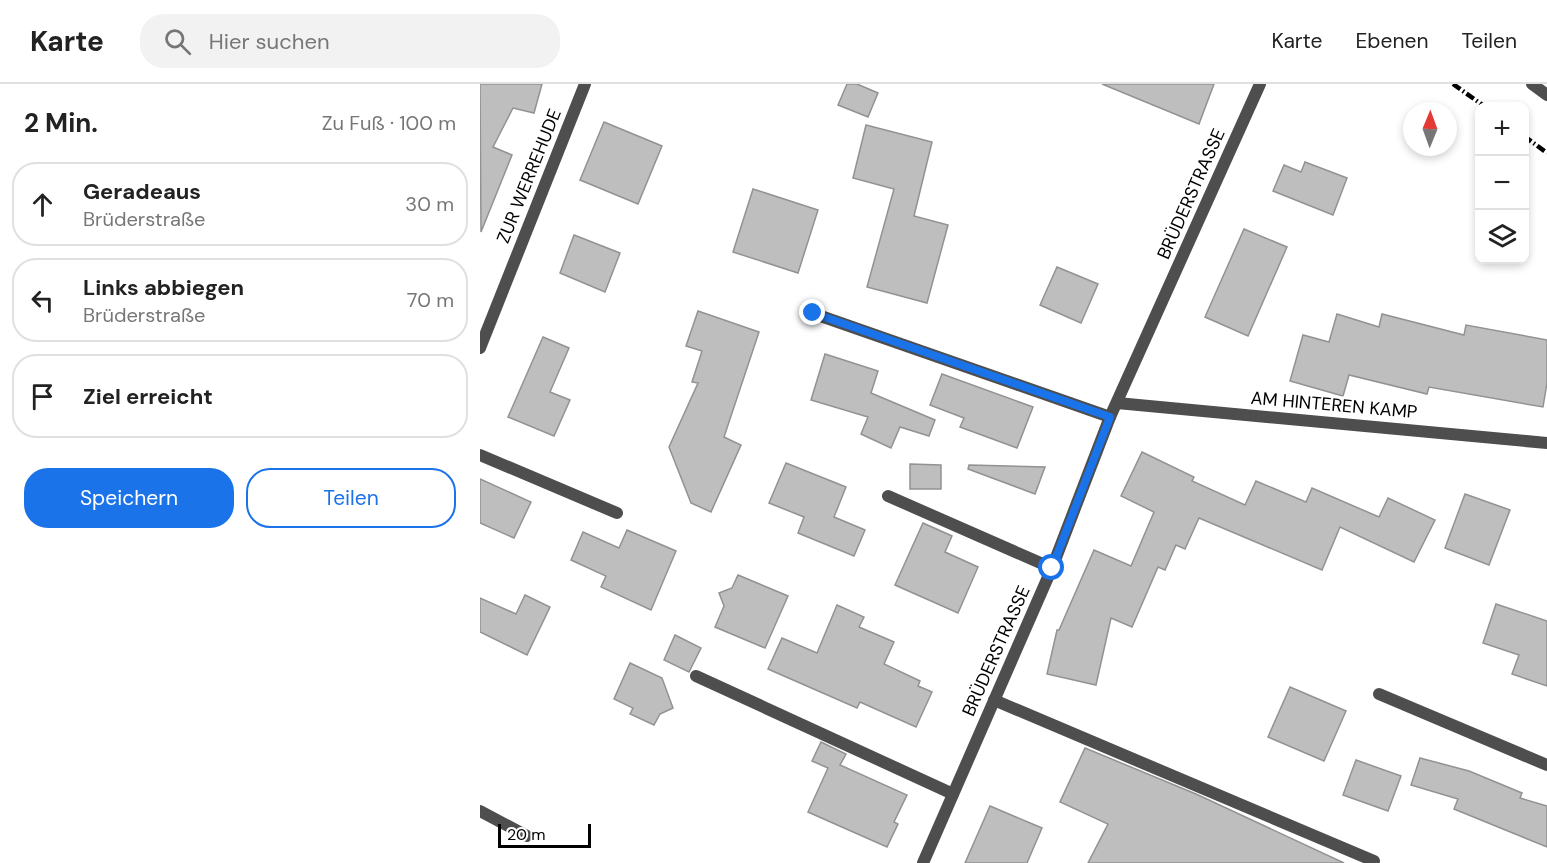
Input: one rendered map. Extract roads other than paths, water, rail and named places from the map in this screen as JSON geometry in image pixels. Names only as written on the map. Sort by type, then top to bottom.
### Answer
[{"type":"street","name":"ZUR WERREHUDE","points":[[480,348],[585,84]]},
{"type":"street","name":"BRÜDERSTRASSE","points":[[923,863],[1052,568],[1110,417],[1260,84]]},
{"type":"street","points":[[1532,84],[1547,95]]},
{"type":"street","points":[[813,313],[1110,417]]},
{"type":"street","name":"AM HINTEREN KAMP","points":[[1117,404],[1547,443]]},
{"type":"street","points":[[480,455],[617,513]]},
{"type":"street","points":[[888,496],[1052,568]]},
{"type":"street","points":[[696,676],[953,794]]},
{"type":"street","points":[[1379,694],[1547,765]]},
{"type":"street","points":[[994,700],[1374,861]]},
{"type":"street","points":[[480,812],[527,836]]},
{"type":"railway","points":[[1453,84],[1478,102]]},
{"type":"railway","points":[[1529,140],[1547,153]]}]
